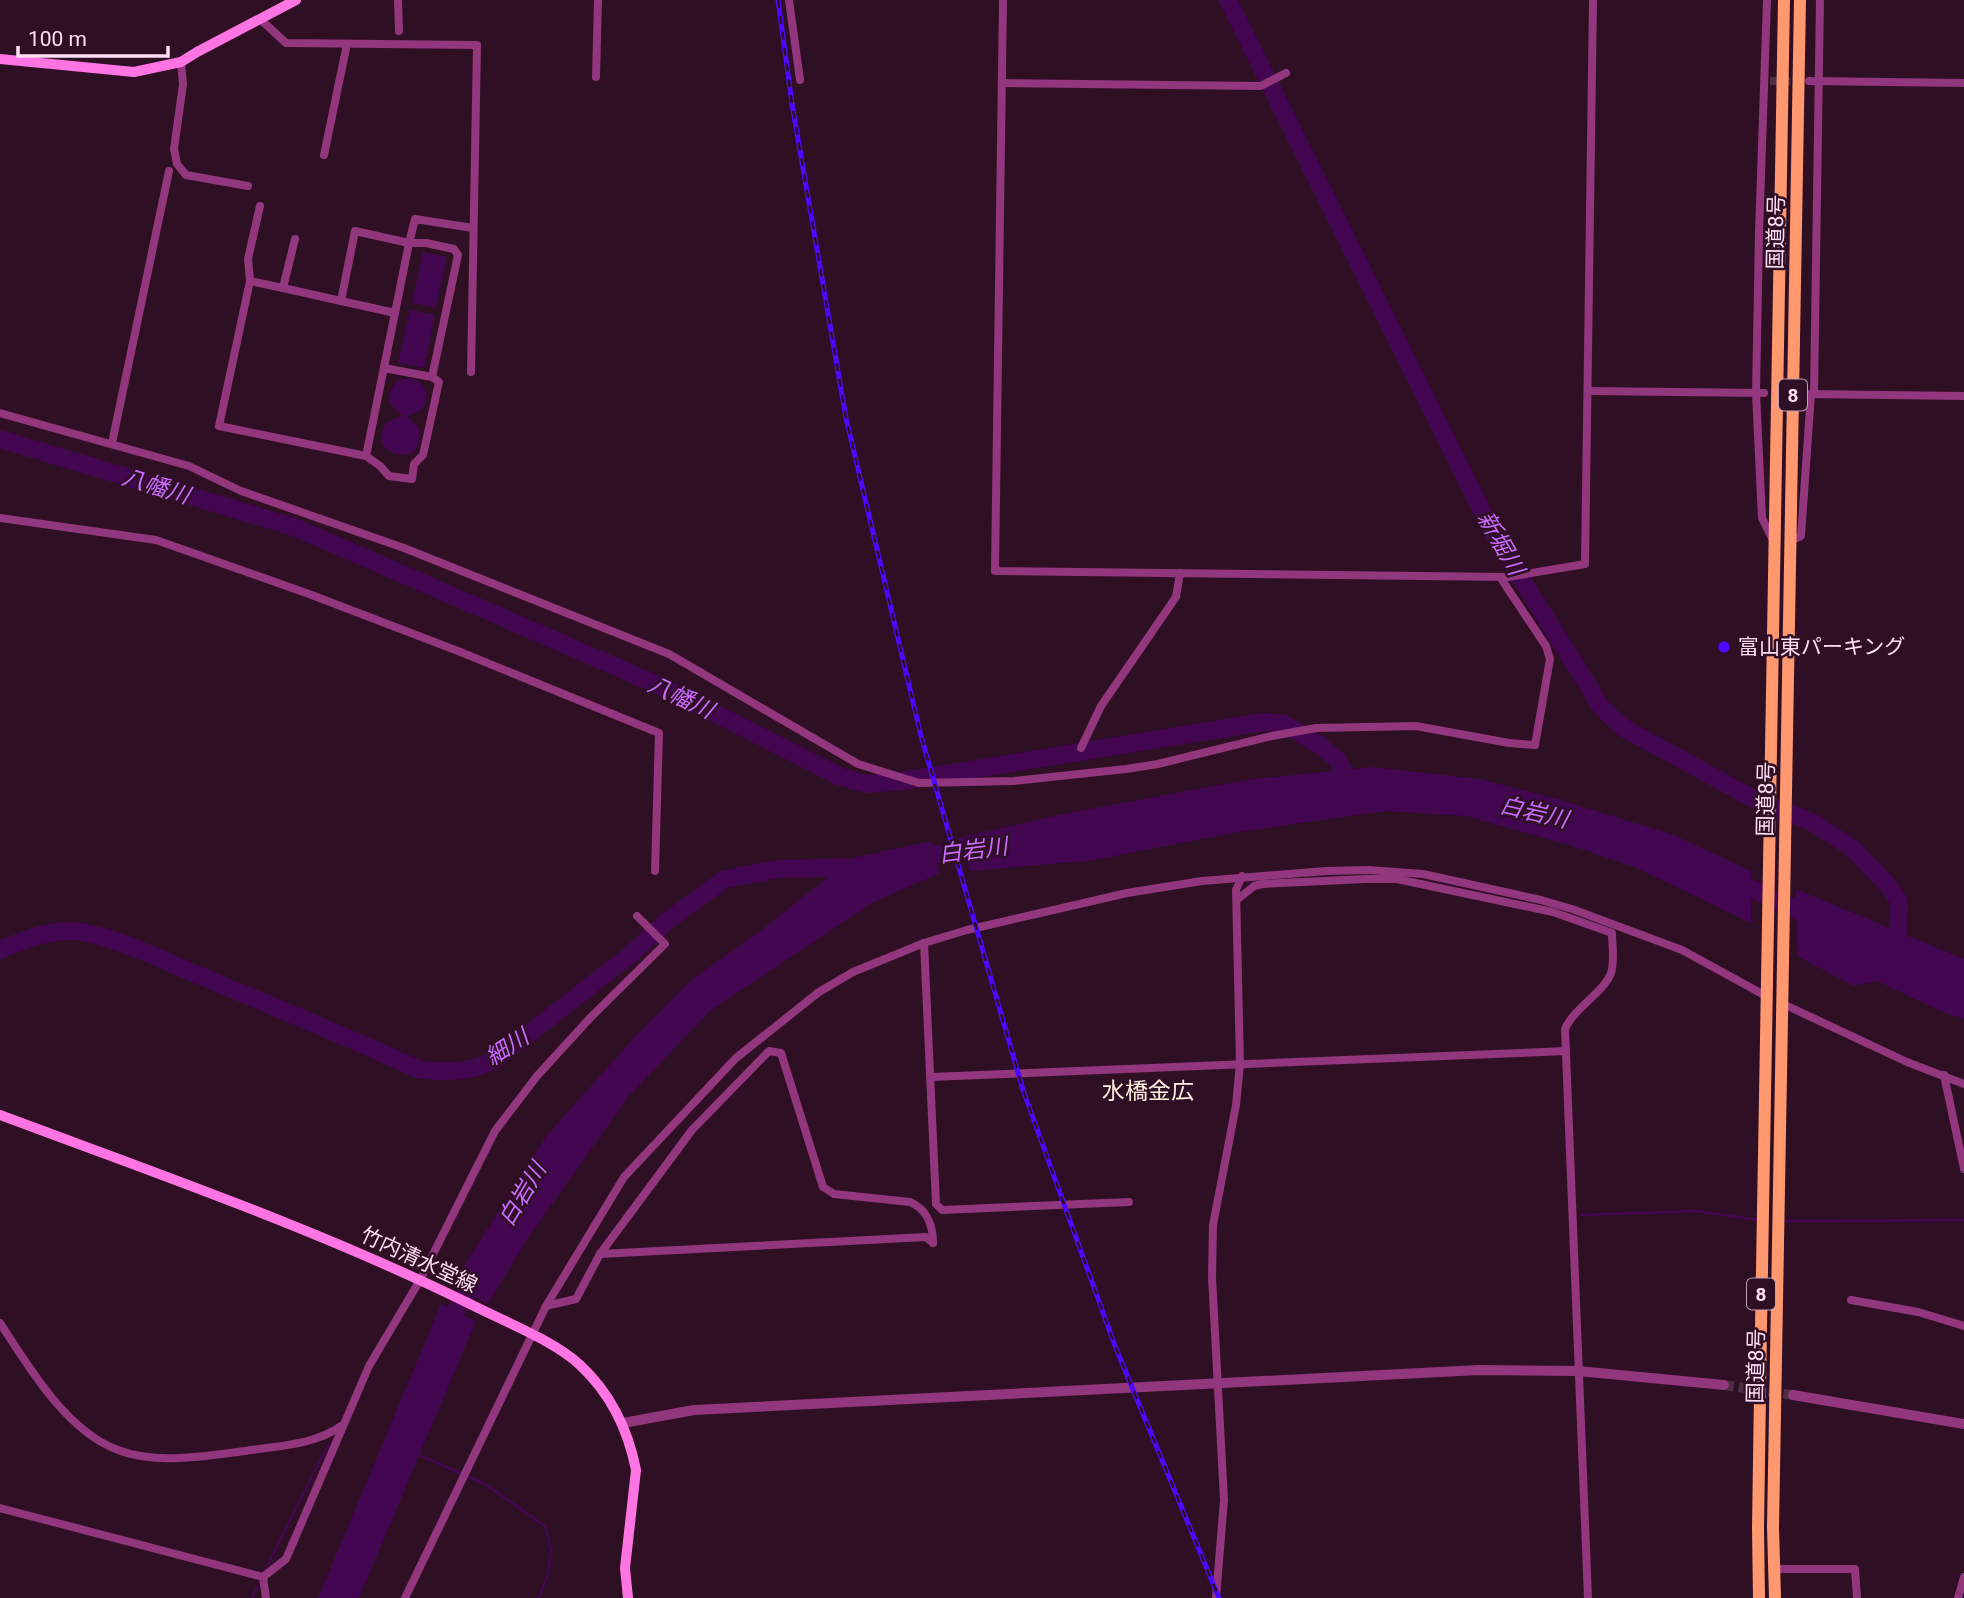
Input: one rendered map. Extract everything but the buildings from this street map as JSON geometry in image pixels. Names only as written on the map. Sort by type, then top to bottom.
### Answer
[{"type":"highway","name":"国道8号","points":[[1759,1598],[1766,993],[1784,0]]},
{"type":"highway","name":"国道8号","points":[[1774,1598],[1781,996],[1800,0]]},
{"type":"main road","points":[[0,59],[134,72],[181,62],[296,0]]},
{"type":"main road","name":"竹内清水堂線","points":[[0,1115],[272,1216],[420,1280],[530,1334],[577,1362],[600,1385],[623,1423],[636,1470],[625,1568],[628,1598]]},
{"type":"street","points":[[398,0],[399,32]]},
{"type":"street","points":[[596,77],[598,0]]},
{"type":"street","points":[[789,0],[800,80]]},
{"type":"street","points":[[1003,0],[995,571],[1504,577],[1585,564],[1593,0]]},
{"type":"street","points":[[1767,0],[1760,393],[1762,518],[1774,541]]},
{"type":"street","points":[[1790,541],[1801,536],[1810,394],[1814,81],[1820,0]]},
{"type":"street","points":[[260,19],[286,43],[477,45],[471,372]]},
{"type":"street","points":[[324,155],[347,44]]},
{"type":"street","points":[[181,62],[183,84],[174,149],[177,164],[186,175],[248,186]]},
{"type":"street","points":[[1003,83],[1261,86],[1286,73]]},
{"type":"street","points":[[1814,81],[1964,83]]},
{"type":"street","points":[[112,443],[169,171]]},
{"type":"street","points":[[260,206],[248,259],[250,281],[219,426],[366,456],[389,476],[412,479],[414,464],[423,455],[439,382],[432,377],[384,368]]},
{"type":"street","points":[[366,456],[415,219],[473,228]]},
{"type":"street","points":[[341,300],[355,231],[409,243],[426,243],[454,249],[458,255],[432,377]]},
{"type":"street","points":[[284,288],[295,239]]},
{"type":"street","points":[[250,281],[395,313]]},
{"type":"street","points":[[1588,391],[1760,393]]},
{"type":"street","points":[[1810,394],[1964,396]]},
{"type":"street","points":[[0,413],[188,466],[241,491],[404,548],[669,654],[858,764],[919,783],[1014,782],[1148,766],[1316,728],[1416,726],[1508,743],[1535,745],[1550,659],[1546,646],[1504,577]]},
{"type":"street","points":[[0,518],[156,540],[408,632],[659,733],[654,871]]},
{"type":"street","points":[[1081,748],[1101,706],[1177,597],[1180,573]]},
{"type":"street","points":[[405,1598],[530,1334],[624,1177],[736,1059],[819,992],[853,972],[925,943],[1029,914],[1127,893],[1242,876],[1368,870],[1423,874],[1541,900],[1682,950],[1766,993]]},
{"type":"street","points":[[1216,1598],[1224,1500],[1212,1277],[1213,1225],[1236,1105],[1240,1064],[1236,890],[1242,876]]},
{"type":"street","points":[[1238,898],[1254,886],[1262,884],[1397,879],[1553,912],[1612,933],[1610,977],[1565,1029],[1588,1598]]},
{"type":"street","points":[[263,1577],[286,1559],[369,1366],[420,1280],[495,1132],[537,1076],[665,944],[637,916]]},
{"type":"street","points":[[925,943],[936,1204],[942,1210],[1129,1202]]},
{"type":"street","points":[[1781,996],[1907,1062],[1964,1084]]},
{"type":"street","points":[[546,1306],[576,1299],[600,1254],[692,1130],[769,1051],[781,1053],[823,1188],[834,1194],[910,1202],[919,1206],[931,1223],[933,1233],[933,1244],[926,1237],[600,1254]]},
{"type":"street","points":[[931,1077],[1566,1051]]},
{"type":"street","points":[[1944,1075],[1964,1169]]},
{"type":"street","points":[[1851,1300],[1918,1312],[1964,1326]]},
{"type":"street","points":[[0,1323],[52,1397],[99,1442],[119,1451],[157,1458],[216,1455],[326,1437],[344,1424]]},
{"type":"street","points":[[623,1423],[694,1410],[1479,1370],[1578,1371],[1724,1385]]},
{"type":"street","points":[[1793,1395],[1964,1424]]},
{"type":"street","points":[[0,1508],[263,1577]]},
{"type":"street","points":[[1774,1569],[1855,1569],[1857,1598]]},
{"type":"street","points":[[263,1577],[266,1598]]},
{"type":"street","points":[[1958,1598],[1964,1577]]},
{"type":"water","points":[[423,252],[447,257],[436,308],[412,303]]},
{"type":"water","points":[[410,310],[435,315],[424,368],[398,363]]},
{"type":"water","points":[[408,378],[423,385],[426,399],[422,410],[407,416],[419,428],[419,442],[415,450],[407,454],[397,454],[389,451],[383,444],[382,434],[387,422],[402,416],[390,404],[390,394],[395,383]]},
{"type":"water","points":[[1372,767],[1479,779],[1557,799],[1674,835],[1751,871],[1751,923],[1634,867],[1569,845],[1466,816],[1385,811],[1239,832],[1088,861],[970,871],[958,838],[1068,813],[1246,780]]},
{"type":"water","points":[[931,841],[940,873],[874,902],[711,1010],[629,1096],[526,1241],[488,1304],[451,1286],[547,1135],[632,1040],[691,980],[759,932],[852,858]]},
{"type":"water","points":[[1796,889],[1964,959],[1964,1019],[1942,1012],[1877,981],[1853,986],[1797,956]]},
{"type":"water","points":[[441,1304],[476,1321],[359,1598],[318,1598]]},
{"type":"waterway","name":"新堀川","points":[[1228,0],[1494,535],[1602,708],[1622,727],[1752,798],[1812,822],[1852,848],[1886,883],[1899,901],[1898,954]]},
{"type":"waterway","name":"八幡川","points":[[0,439],[294,527],[667,689],[841,777],[867,784],[902,781],[1264,722],[1284,724],[1318,744],[1338,760],[1352,791]]},
{"type":"waterway","name":"白岩川","points":[[911,857],[984,849]]},
{"type":"waterway","name":"細川","points":[[0,950],[53,932],[72,931],[102,937],[153,955],[420,1070],[459,1071],[495,1060],[630,955],[667,921],[725,879],[779,869],[866,867]]},
{"type":"waterway","name":"白岩川","points":[[1729,878],[1818,920]]},
{"type":"waterway","points":[[1581,1215],[1696,1211],[1759,1220]]},
{"type":"waterway","points":[[1783,1221],[1964,1220]]},
{"type":"waterway","name":"白岩川","points":[[445,1331],[477,1272]]},
{"type":"waterway","points":[[266,1569],[329,1443]]},
{"type":"waterway","points":[[419,1455],[485,1484],[545,1526],[551,1550],[548,1574],[539,1598]]},
{"type":"waterway","points":[[252,1598],[258,1586]]},
{"type":"tunnel","points":[[1770,81],[1802,81]]},
{"type":"tunnel","points":[[1724,1385],[1793,1395]]},
{"type":"railway","points":[[778,0],[792,104],[846,418],[921,736],[1023,1090],[1115,1346],[1219,1598]]},
{"type":"place","name":"富山東パーキング","points":[[1724,647]]},
{"type":"district","name":"水橋金広","points":[[1148,1091]]}]
